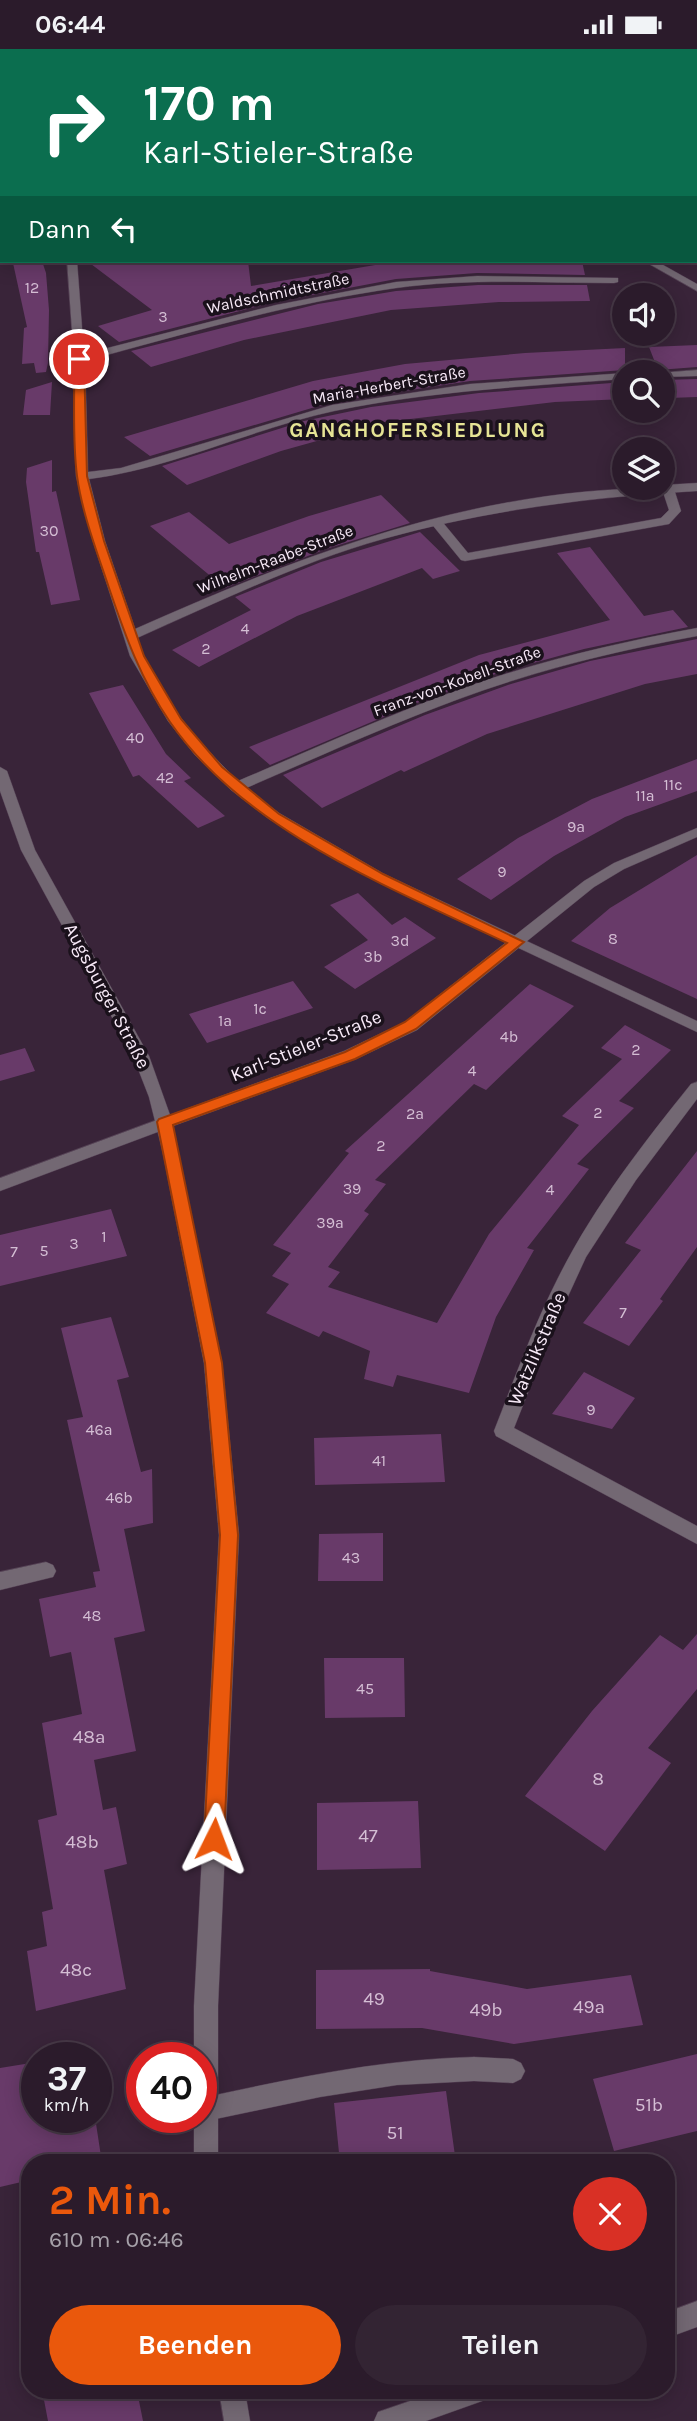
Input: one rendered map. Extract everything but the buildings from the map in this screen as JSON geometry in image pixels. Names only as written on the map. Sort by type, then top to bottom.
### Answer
[{"type":"street","points":[[72,263],[79,359],[82,476],[110,582],[138,656],[175,721],[200,752],[236,787],[274,816],[379,877],[697,1027]]},
{"type":"street","points":[[653,263],[695,285]]},
{"type":"street","name":"Waldschmidtstraße","points":[[79,359],[253,311],[397,285],[614,280]]},
{"type":"street","points":[[675,374],[697,373]]},
{"type":"street","name":"Maria-Herbert-Straße","points":[[82,476],[122,471],[331,408],[470,387],[612,377]]},
{"type":"street","name":"Wilhelm-Raabe-Straße","points":[[675,489],[697,488]]},
{"type":"street","name":"Wilhelm-Raabe-Straße","points":[[130,636],[298,564],[377,537],[534,503],[612,495]]},
{"type":"street","points":[[436,523],[464,557],[665,521],[675,511],[672,500]]},
{"type":"street","name":"Franz-von-Kobell-Straße","points":[[236,787],[442,701],[514,675],[615,647],[697,632]]},
{"type":"street","name":"Augsburger Straße","points":[[0,771],[28,851],[141,1056],[164,1122],[213,1363],[229,1535],[206,1992],[206,2042]]},
{"type":"street","name":"Karl-Stieler-Straße","points":[[0,1185],[350,1055],[411,1025],[599,878],[619,866],[697,832]]},
{"type":"street","name":"Watzlikstraße","points":[[697,1088],[640,1162],[592,1231],[564,1284],[503,1431],[697,1536]]},
{"type":"street","points":[[0,1581],[46,1571]]},
{"type":"street","points":[[217,2107],[345,2080],[478,2068],[513,2071]]},
{"type":"street","name":"Augsburger Straße","points":[[206,2133],[206,2154]]},
{"type":"street","points":[[675,2322],[697,2314]]},
{"type":"street","points":[[233,2399],[237,2421]]},
{"type":"street","points":[[387,2421],[452,2399]]},
{"type":"district","name":"GANGHOFERSIEDLUNG","points":[[418,430]]},
{"type":"route","points":[[79,359],[82,476],[99,541],[110,582],[138,656],[175,721],[200,752],[236,787],[274,816],[379,877],[517,942],[411,1025],[350,1055],[164,1122],[213,1363],[229,1535],[214,1839]]}]
